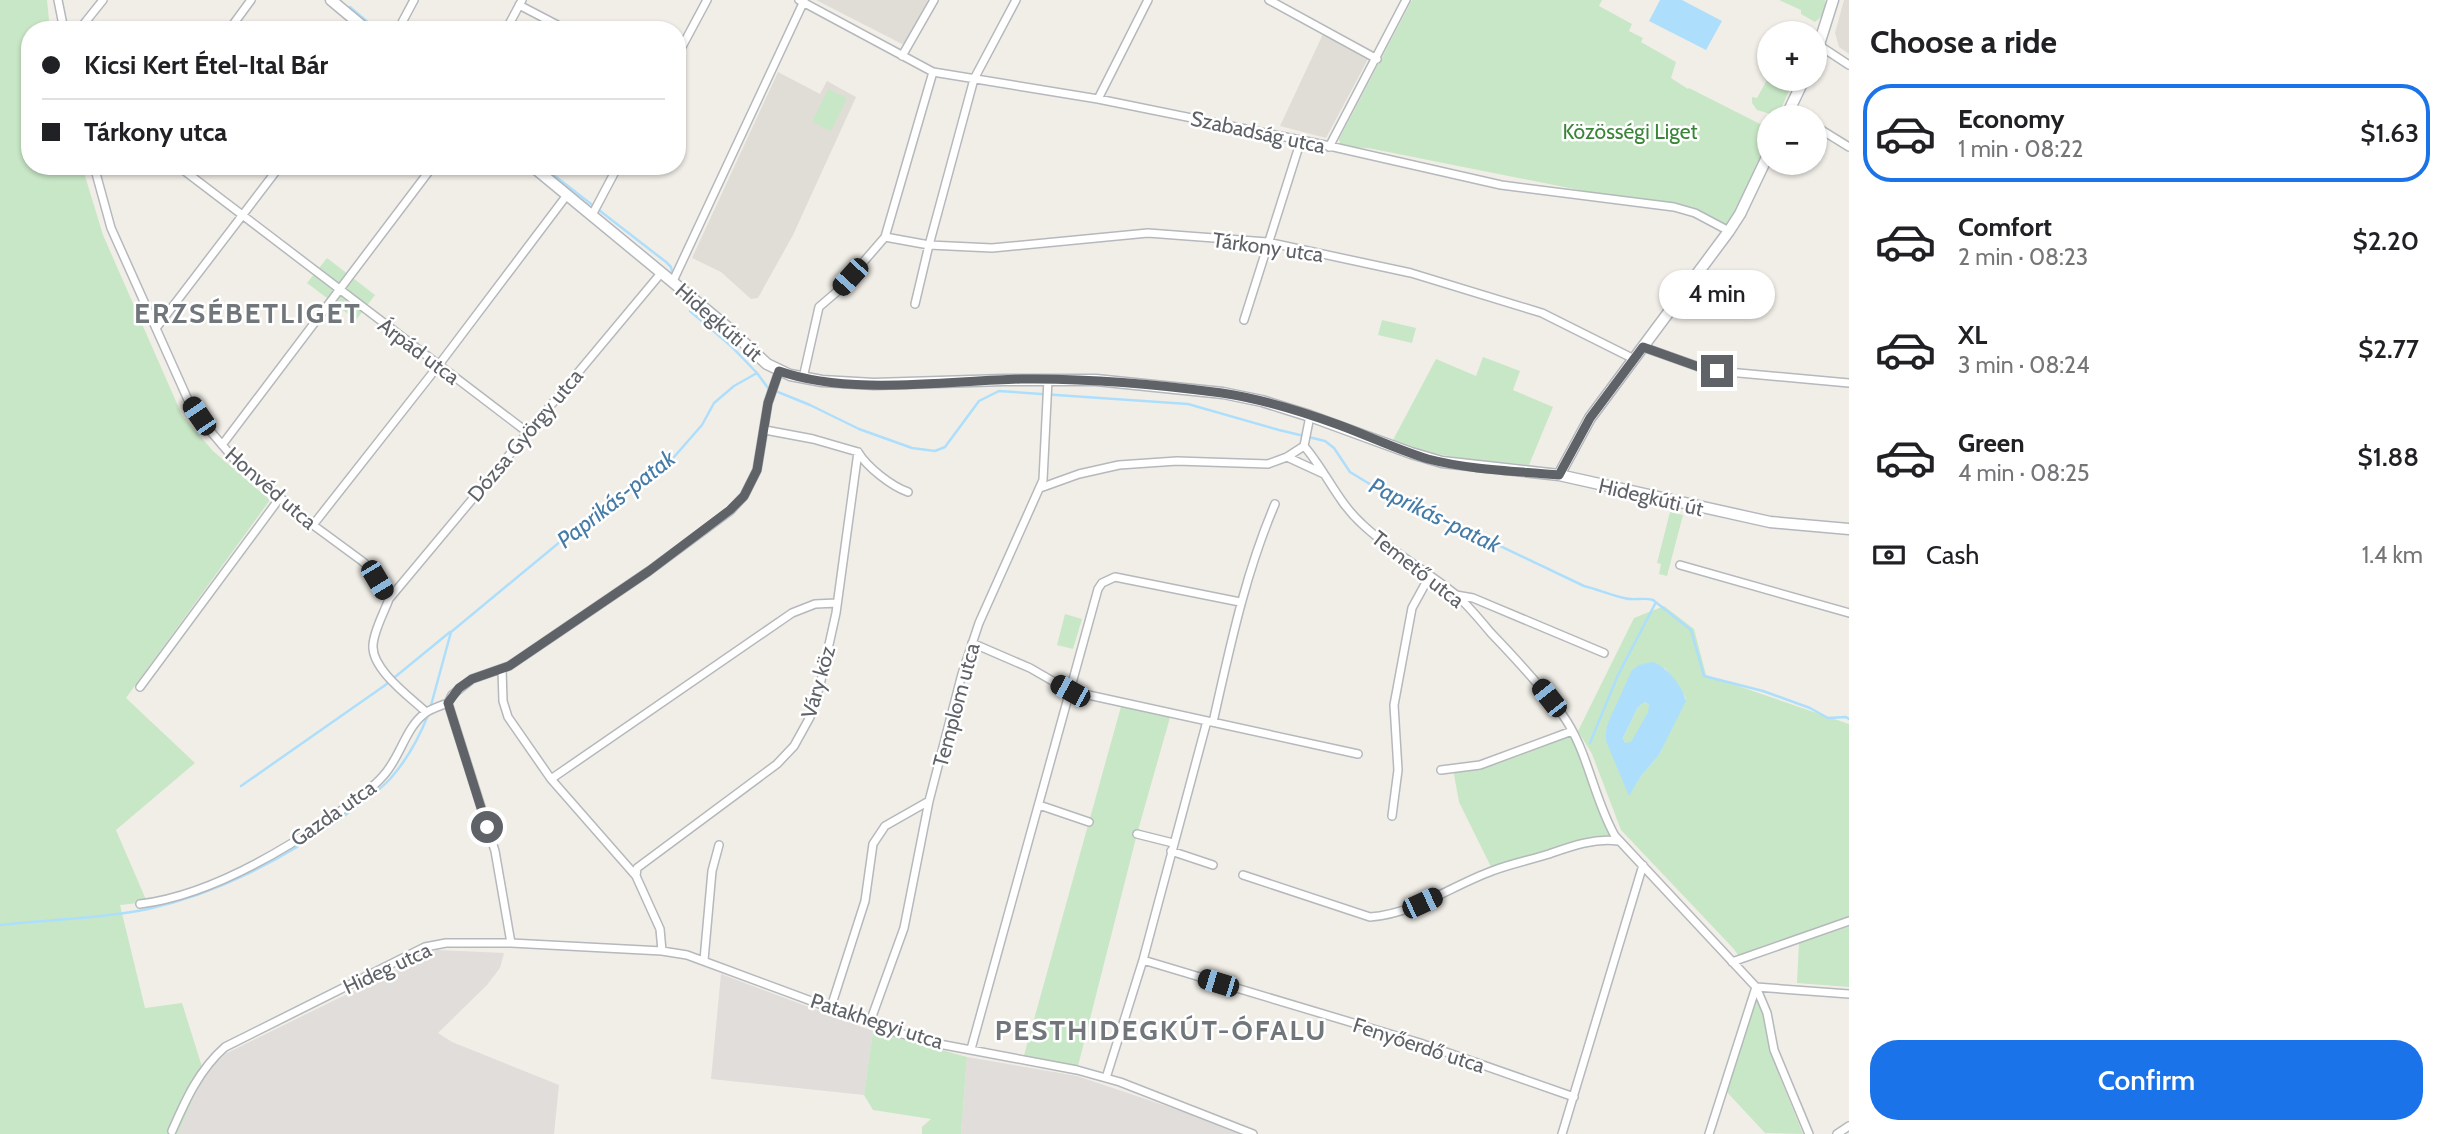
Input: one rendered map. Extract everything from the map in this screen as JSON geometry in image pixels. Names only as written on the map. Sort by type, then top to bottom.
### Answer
[{"type":"main road","points":[[331,0],[356,21]]},
{"type":"main road","points":[[1827,21],[1833,0]]},
{"type":"main road","name":"Hidegkúti út","points":[[543,175],[594,212],[741,338],[767,364],[779,371],[803,378],[874,384],[1124,382],[1223,393],[1262,401],[1310,416],[1442,462],[1559,475],[1770,523],[1849,528]]},
{"type":"main road","points":[[1559,475],[1590,418],[1729,231],[1759,175]]},
{"type":"street","points":[[58,0],[62,21]]},
{"type":"street","points":[[86,21],[103,0]]},
{"type":"street","points":[[236,21],[251,0]]},
{"type":"street","points":[[403,21],[414,0]]},
{"type":"street","points":[[686,39],[707,0]]},
{"type":"street","points":[[902,56],[934,0]]},
{"type":"street","points":[[915,303],[974,79],[1016,0]]},
{"type":"street","points":[[1098,99],[1148,0]]},
{"type":"street","points":[[1269,0],[1377,59]]},
{"type":"street","points":[[1329,146],[1406,0]]},
{"type":"street","points":[[673,281],[802,1]]},
{"type":"street","name":"Szabadság utca","points":[[802,1],[933,72],[1098,99],[1329,146],[1501,185],[1674,207],[1695,213],[1729,231]]},
{"type":"street","points":[[510,21],[520,2],[552,21]]},
{"type":"street","points":[[1827,51],[1849,65]]},
{"type":"street","points":[[803,378],[819,307],[840,289],[885,237],[933,72]]},
{"type":"street","points":[[1827,133],[1849,147]]},
{"type":"street","points":[[1244,320],[1301,141]]},
{"type":"street","name":"Honvéd utca","points":[[96,175],[111,228],[189,402],[222,445],[279,499],[370,568],[389,599]]},
{"type":"street","name":"Árpád utca","points":[[190,175],[527,432]]},
{"type":"street","points":[[157,327],[273,175]]},
{"type":"street","points":[[222,445],[426,175]]},
{"type":"street","points":[[594,212],[613,175]]},
{"type":"street","points":[[313,525],[567,195]]},
{"type":"street","name":"Tárkony utca","points":[[885,237],[929,245],[992,248],[1148,233],[1267,242],[1411,273],[1542,313],[1634,359]]},
{"type":"street","name":"Dózsa György utca","points":[[429,711],[388,676],[376,661],[373,643],[389,599],[662,272]]},
{"type":"street","points":[[1643,347],[1717,371],[1849,383]]},
{"type":"street","points":[[429,711],[448,703],[459,688],[472,679],[502,669],[649,571],[730,510],[752,485],[770,395],[779,371]]},
{"type":"street","name":"Templom utca","points":[[870,1022],[899,944],[929,801],[972,643],[1043,480],[1048,383]]},
{"type":"street","points":[[1040,488],[1079,474],[1119,465],[1177,460],[1256,465],[1278,461],[1305,443],[1310,416]]},
{"type":"street","points":[[765,430],[813,439],[858,452],[863,460],[892,486],[908,492]]},
{"type":"street","name":"Temető utca","points":[[1305,443],[1340,499],[1361,523],[1429,577],[1455,594],[1535,680],[1563,716],[1582,750],[1601,809],[1618,841],[1756,986]]},
{"type":"street","name":"Váry köz","points":[[636,876],[637,868],[777,764],[794,746],[810,717],[820,685],[837,603],[858,452]]},
{"type":"street","points":[[1287,457],[1325,475]]},
{"type":"street","points":[[140,687],[279,499]]},
{"type":"street","points":[[1106,1078],[1143,960],[1172,847],[1210,721],[1240,602],[1257,546],[1275,504]]},
{"type":"street","points":[[1680,565],[1849,613]]},
{"type":"street","points":[[971,1049],[1098,589],[1109,578],[1115,577],[1240,602]]},
{"type":"street","points":[[1392,816],[1397,780],[1394,712],[1396,692],[1412,608],[1415,598],[1429,577]]},
{"type":"street","points":[[1455,594],[1473,598],[1604,653]]},
{"type":"street","points":[[551,779],[792,613],[815,604],[837,603]]},
{"type":"street","points":[[972,643],[1030,668],[1070,691],[1359,754]]},
{"type":"street","points":[[502,669],[505,709],[551,779],[636,876],[660,929],[662,951]]},
{"type":"street","points":[[448,703],[495,851],[511,943]]},
{"type":"street","name":"Gazda utca","points":[[140,904],[210,884],[248,867],[302,837],[382,778],[397,758],[418,720],[429,711]]},
{"type":"street","points":[[1441,770],[1480,765],[1572,731]]},
{"type":"street","points":[[831,1007],[864,901],[873,844],[878,832],[929,801]]},
{"type":"street","points":[[1039,805],[1088,822]]},
{"type":"street","points":[[1137,834],[1213,864]]},
{"type":"street","points":[[1243,875],[1370,917],[1422,903],[1493,871],[1574,845],[1589,841],[1618,841]]},
{"type":"street","points":[[704,960],[712,872],[719,845]]},
{"type":"street","points":[[1562,1134],[1643,865]]},
{"type":"street","points":[[1732,962],[1849,921]]},
{"type":"street","name":"Hideg utca","points":[[172,1131],[191,1087],[204,1068],[225,1047],[425,947],[446,943],[511,943],[662,951]]},
{"type":"street","name":"Patakhegyi utca","points":[[662,951],[704,960],[925,1041],[1106,1078],[1253,1134]]},
{"type":"street","name":"Fenyőerdő utca","points":[[1143,960],[1420,1043],[1574,1097]]},
{"type":"street","points":[[1756,986],[1849,994]]},
{"type":"street","points":[[1709,1134],[1756,986]]},
{"type":"street","points":[[1756,986],[1767,1013],[1774,1050],[1809,1134]]},
{"type":"street","points":[[1837,1134],[1849,1126]]},
{"type":"shaded area","points":[[816,0],[928,0],[904,45]]},
{"type":"shaded area","points":[[1844,0],[1849,0],[1849,54],[1839,47],[1835,33]]},
{"type":"shaded area","points":[[1323,34],[1368,59],[1326,138],[1280,126]]},
{"type":"shaded area","points":[[778,72],[820,94],[827,81],[856,97],[793,235],[758,298],[751,299],[721,272],[692,258]]},
{"type":"shaded area","points":[[437,950],[504,953],[500,968],[487,985],[438,1033],[452,1042],[559,1085],[554,1134],[178,1134],[204,1073],[227,1053]]},
{"type":"shaded area","points":[[721,974],[873,1031],[864,1095],[711,1079]]},
{"type":"shaded area","points":[[967,1057],[1077,1076],[1199,1117],[1239,1134],[961,1134]]},
{"type":"green space","points":[[0,0],[47,0],[49,21],[21,21],[21,175],[85,175],[103,235],[182,415],[213,451],[270,500],[126,698],[195,763],[116,830],[147,902],[120,905],[145,1008],[182,1003],[204,1073],[178,1134],[0,1134]]},
{"type":"green space","name":"Közösségi Liget","points":[[1412,0],[1602,0],[1599,6],[1632,24],[1629,31],[1643,38],[1641,42],[1676,62],[1671,78],[1757,122],[1757,166],[1735,213],[1726,225],[1674,203],[1599,194],[1368,148],[1345,147],[1339,139]]},
{"type":"green space","points":[[1779,0],[1825,0],[1822,15],[1816,21],[1801,14],[1801,10]]},
{"type":"green space","points":[[828,89],[847,98],[831,131],[812,122]]},
{"type":"green space","points":[[1761,91],[1789,91],[1783,105],[1757,105],[1757,110],[1752,103],[1752,97],[1757,98]]},
{"type":"green space","points":[[327,258],[375,295],[356,320],[307,283]]},
{"type":"green space","points":[[1382,320],[1416,328],[1412,343],[1378,335]]},
{"type":"green space","points":[[1483,357],[1520,371],[1513,390],[1553,407],[1529,465],[1443,455],[1393,440],[1436,359],[1476,376]]},
{"type":"green space","points":[[1670,512],[1683,515],[1667,576],[1659,574],[1661,564],[1657,563]]},
{"type":"green space","points":[[1664,606],[1694,629],[1706,675],[1849,724],[1849,987],[1797,983],[1799,943],[1743,962],[1733,948],[1621,830],[1592,754],[1578,731],[1634,618]],"holes":[[[1665,668],[1686,698],[1659,755],[1629,795],[1607,724]]]},
{"type":"green space","points":[[1065,614],[1082,619],[1073,649],[1057,645]]},
{"type":"green space","points":[[1645,702],[1650,709],[1631,743],[1625,743],[1623,738],[1638,707]]},
{"type":"green space","points":[[1122,703],[1171,714],[1137,834],[1077,1070],[1023,1059]]},
{"type":"green space","points":[[1572,731],[1618,841],[1589,841],[1493,871],[1459,802],[1453,769],[1480,765]]},
{"type":"green space","points":[[1752,993],[1759,994],[1778,1072],[1803,1134],[1765,1133],[1725,1090]]},
{"type":"green space","points":[[873,1031],[967,1057],[961,1134],[922,1134],[922,1127],[931,1119],[873,1110],[864,1095]]},
{"type":"water","points":[[1660,0],[1682,0],[1722,21],[1706,50],[1649,21]]},
{"type":"water","points":[[1652,662],[1663,667],[1678,683],[1686,701],[1659,755],[1641,776],[1629,796],[1606,741],[1606,733],[1607,725],[1632,670]],"holes":[[[1645,702],[1649,705],[1648,712],[1631,742],[1625,743],[1623,738],[1638,707]]]},
{"type":"waterway","points":[[350,7],[366,21]]},
{"type":"waterway","points":[[554,175],[666,262],[672,272]]},
{"type":"waterway","points":[[690,311],[731,346],[757,373]]},
{"type":"waterway","name":"Paprikás-patak","points":[[430,709],[451,632],[607,503],[641,484],[674,457],[702,425],[714,403],[734,386],[757,373],[768,388],[859,429],[912,448],[935,451],[945,447],[979,401],[999,391],[1188,404],[1325,441],[1334,448],[1350,472],[1368,483],[1584,586],[1627,599],[1653,600],[1691,630],[1704,676],[1763,691],[1810,708],[1828,718],[1849,719]]},
{"type":"waterway","points":[[1590,743],[1618,675],[1655,604]]},
{"type":"waterway","points":[[241,786],[384,686],[450,632]]},
{"type":"waterway","name":"Paprikás-patak","points":[[0,925],[148,909],[200,894],[248,873],[318,834],[378,790],[407,757],[428,715]]},
{"type":"district","name":"ERZSÉBETLIGET","points":[[248,313]]},
{"type":"district","name":"PESTHIDEGKÚT-ÓFALU","points":[[1161,1030]]},
{"type":"route","points":[[487,827],[448,703],[452,695],[472,679],[509,666],[649,571],[730,510],[752,485],[765,430],[768,403],[779,371],[803,378],[839,383],[1072,379],[1223,393],[1262,401],[1310,416],[1442,462],[1559,475],[1590,418],[1643,347],[1717,371]]}]
